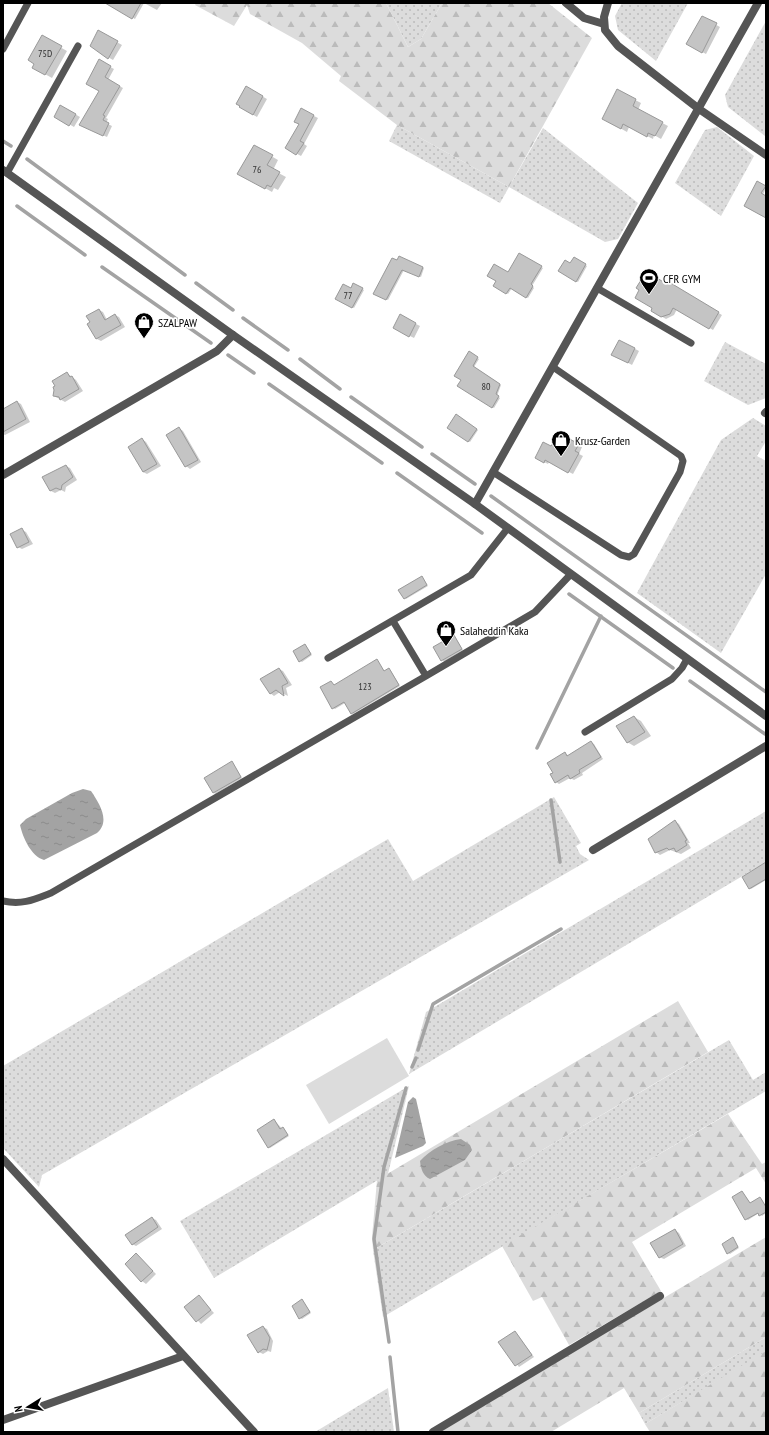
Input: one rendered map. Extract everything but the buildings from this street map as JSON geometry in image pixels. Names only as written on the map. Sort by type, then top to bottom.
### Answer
[{"type":"street","points":[[566,3],[584,18],[604,24]]},
{"type":"street","points":[[608,3],[604,17],[605,30],[618,46],[699,109],[766,155]]},
{"type":"street","points":[[475,504],[758,3]]},
{"type":"street","points":[[5,172],[233,335],[475,504],[766,716]]},
{"type":"street","points":[[3,475],[217,351],[233,335]]},
{"type":"street","points":[[593,850],[766,746]]},
{"type":"street","points":[[3,1159],[254,1432]]},
{"type":"street","points":[[433,1432],[660,1296]]},
{"type":"street","points":[[3,1420],[184,1356]]},
{"type":"lane","points":[[3,49],[28,3]]},
{"type":"lane","points":[[5,172],[78,46]]},
{"type":"lane","points":[[598,288],[691,343]]},
{"type":"lane","points":[[494,472],[621,555],[629,556],[634,554],[680,472],[683,461],[681,456],[553,368]]},
{"type":"lane","points":[[328,658],[471,575],[508,528]]},
{"type":"lane","points":[[3,901],[16,904],[33,900],[51,893],[535,612],[571,574]]},
{"type":"lane","points":[[393,620],[426,676]]},
{"type":"lane","points":[[585,732],[672,679],[682,668],[687,659]]},
{"type":"green space","points":[[196,3],[386,3],[408,47],[421,39],[442,3],[548,3],[592,38],[509,187],[397,125],[339,81],[341,76],[302,43],[250,14],[247,5],[234,26],[195,5]]},
{"type":"green space","points":[[386,3],[442,3],[421,39],[408,47]]},
{"type":"green space","points":[[622,3],[688,3],[656,61],[618,30],[615,16]]},
{"type":"green space","points":[[766,21],[765,136],[728,107],[725,95]]},
{"type":"green space","points":[[397,125],[509,187],[500,203],[389,141]]},
{"type":"green space","points":[[717,127],[754,156],[721,216],[675,183],[705,130]]},
{"type":"green space","points":[[543,128],[638,203],[618,239],[605,242],[509,187]]},
{"type":"green space","points":[[725,342],[766,364],[766,398],[748,405],[704,381]]},
{"type":"green space","points":[[753,418],[766,426],[766,441],[757,456],[766,461],[766,574],[721,653],[637,593],[721,440]]},
{"type":"green space","points":[[554,797],[581,843],[576,846],[580,854],[589,860],[42,1175],[39,1187],[3,1148],[3,1066],[388,839],[413,881]]},
{"type":"green space","points":[[766,811],[766,862],[409,1074],[426,1012]]},
{"type":"green space","points":[[678,1001],[708,1052],[373,1250],[372,1237],[377,1180]]},
{"type":"green space","points":[[387,1038],[409,1076],[329,1124],[306,1085]]},
{"type":"green space","points":[[729,1040],[753,1080],[766,1072],[766,1091],[383,1317],[373,1250]]},
{"type":"green space","points":[[409,1086],[388,1174],[214,1278],[180,1221]]},
{"type":"green space","points":[[728,1114],[762,1164],[766,1162],[766,1184],[756,1168],[632,1242],[661,1291],[569,1345],[542,1297],[533,1301],[502,1246]]},
{"type":"green space","points":[[766,1237],[766,1337],[639,1413],[624,1388],[551,1432],[439,1432]]},
{"type":"green space","points":[[766,1337],[766,1352],[645,1424],[639,1413]]},
{"type":"green space","points":[[766,1351],[766,1432],[650,1432],[645,1424]]},
{"type":"green space","points":[[388,1388],[394,1432],[315,1432]]},
{"type":"water","points":[[83,789],[91,791],[100,806],[103,818],[101,828],[97,833],[44,860],[39,858],[28,846],[20,825],[26,819],[72,793]]},
{"type":"water","points":[[413,1097],[416,1099],[426,1143],[423,1146],[395,1158],[408,1102]]},
{"type":"water","points":[[461,1139],[470,1145],[472,1150],[465,1160],[430,1179],[424,1174],[420,1161],[439,1147]]},
{"type":"waterway","points":[[3,141],[11,146]]},
{"type":"waterway","points":[[27,159],[185,275]]},
{"type":"waterway","points":[[17,206],[85,255]]},
{"type":"waterway","points":[[102,267],[211,343]]},
{"type":"waterway","points":[[196,283],[233,310]]},
{"type":"waterway","points":[[243,318],[288,350]]},
{"type":"waterway","points":[[228,355],[254,373]]},
{"type":"waterway","points":[[300,359],[340,389]]},
{"type":"waterway","points":[[269,384],[382,463]]},
{"type":"waterway","points":[[351,397],[422,447]]},
{"type":"waterway","points":[[432,454],[475,484]]},
{"type":"waterway","points":[[397,473],[482,533]]},
{"type":"waterway","points":[[491,496],[766,692]]},
{"type":"waterway","points":[[569,594],[673,668]]},
{"type":"waterway","points":[[537,748],[601,616]]},
{"type":"waterway","points":[[690,681],[765,734]]},
{"type":"waterway","points":[[551,800],[560,862]]},
{"type":"waterway","points":[[418,1050],[433,1004],[561,929]]},
{"type":"waterway","points":[[412,1067],[416,1058]]},
{"type":"waterway","points":[[389,1342],[374,1239],[384,1167],[406,1088]]},
{"type":"waterway","points":[[390,1357],[398,1432]]},
{"type":"place","name":"CFR GYM","points":[[649,295]]},
{"type":"place","name":"SZALPAW","points":[[144,339]]},
{"type":"place","name":"Krusz-Garden","points":[[561,457]]},
{"type":"place","name":"Salaheddin Kaka","points":[[446,647]]}]
